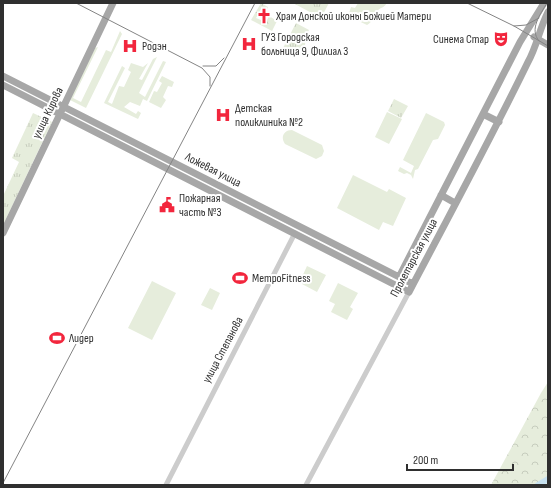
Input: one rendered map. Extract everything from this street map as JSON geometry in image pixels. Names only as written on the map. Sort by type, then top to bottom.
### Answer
[{"type":"main road","name":"улица Кирова","points":[[3,233],[113,3]]},
{"type":"main road","name":"Пролетарская улица","points":[[399,277],[520,42],[527,33],[544,3]]},
{"type":"main road","name":"Пролетарская улица","points":[[409,292],[499,122],[534,50],[536,38],[548,12]]},
{"type":"main road","points":[[527,33],[548,45]]},
{"type":"main road","name":"Ложевая улица","points":[[3,76],[413,284]]},
{"type":"main road","name":"Ложевая улица","points":[[3,85],[409,292]]},
{"type":"main road","points":[[483,114],[499,122]]},
{"type":"main road","points":[[221,196],[225,188]]},
{"type":"main road","points":[[441,196],[455,203]]},
{"type":"main road","name":"улица Степанова","points":[[295,233],[299,225]]},
{"type":"main road","points":[[403,268],[405,276],[411,279],[417,276]]},
{"type":"street","name":"улица Степанова","points":[[166,485],[295,233]]},
{"type":"street","name":"Пролетарская улица","points":[[306,485],[409,292]]},
{"type":"green space","points":[[261,3],[268,7],[266,11],[261,9],[256,18],[266,22],[269,16],[277,21],[272,31],[251,20]]},
{"type":"green space","points":[[293,3],[329,3],[321,18]]},
{"type":"green space","points":[[358,3],[387,3],[377,11],[372,21],[367,25],[348,16],[351,7],[355,8]]},
{"type":"green space","points":[[296,23],[309,30],[306,35],[305,45],[298,49],[294,58],[281,52]]},
{"type":"green space","points":[[120,31],[122,34],[86,108],[70,100],[95,48],[98,47],[73,98],[81,102],[106,50],[111,52]]},
{"type":"green space","points":[[157,57],[139,93],[145,97],[163,61],[166,62],[147,101],[143,99],[140,106],[130,102],[124,107],[136,114],[138,111],[141,113],[138,119],[104,103],[122,66],[125,68],[108,102],[112,104],[119,86],[124,87],[131,72],[128,70],[131,63],[143,67],[148,63],[139,79],[142,80],[153,59]]},
{"type":"green space","points":[[162,76],[174,82],[172,87],[168,86],[163,97],[166,100],[161,108],[149,102],[154,91],[157,92],[162,83],[159,81]]},
{"type":"green space","points":[[394,99],[408,106],[401,118],[388,111]]},
{"type":"green space","points":[[387,112],[402,119],[389,144],[375,137]]},
{"type":"green space","points":[[33,113],[52,122],[3,225],[3,196],[19,162],[12,158]]},
{"type":"green space","points":[[426,113],[444,122],[445,125],[438,139],[433,140],[418,169],[415,170],[413,179],[411,175],[398,171],[400,167],[411,173],[414,166],[403,160]]},
{"type":"green space","points":[[289,130],[292,130],[322,145],[324,151],[322,156],[316,159],[285,144],[283,139],[284,134]]},
{"type":"green space","points":[[353,175],[387,192],[389,189],[406,198],[393,226],[383,222],[379,230],[337,208]]},
{"type":"green space","points":[[307,266],[326,275],[317,292],[302,284],[301,279]]},
{"type":"green space","points":[[152,281],[176,293],[152,340],[128,328]]},
{"type":"green space","points":[[338,283],[358,293],[350,307],[353,309],[347,320],[331,312],[335,304],[329,301]]},
{"type":"green space","points":[[210,288],[220,293],[212,310],[201,305]]},
{"type":"green space","points":[[548,382],[548,485],[491,485],[541,393]]},
{"type":"waterway","points":[[538,485],[548,479]]},
{"type":"tram line","points":[[76,3],[202,68],[210,77],[210,86]]},
{"type":"tram line","points":[[3,483],[255,3]]},
{"type":"tram line","points":[[467,3],[514,26],[548,46]]},
{"type":"tram line","points":[[539,41],[536,36],[535,27],[547,3]]},
{"type":"tram line","points":[[514,26],[526,25],[539,18]]},
{"type":"tram line","points":[[203,66],[216,66],[224,58]]},
{"type":"place","name":"Храм Донской иконы Божией Матери","points":[[264,16]]},
{"type":"place","name":"Синема Стар","points":[[501,39]]},
{"type":"place","name":"ГУЗ Городская больница 9, Филиал 3","points":[[249,44]]},
{"type":"place","name":"Родэн","points":[[130,46]]},
{"type":"place","name":"Детская поликлиника №2","points":[[223,115]]},
{"type":"place","name":"Пожарная часть №3","points":[[167,205]]},
{"type":"place","name":"МетроFitness","points":[[240,278]]},
{"type":"place","name":"Лидер","points":[[57,338]]}]
